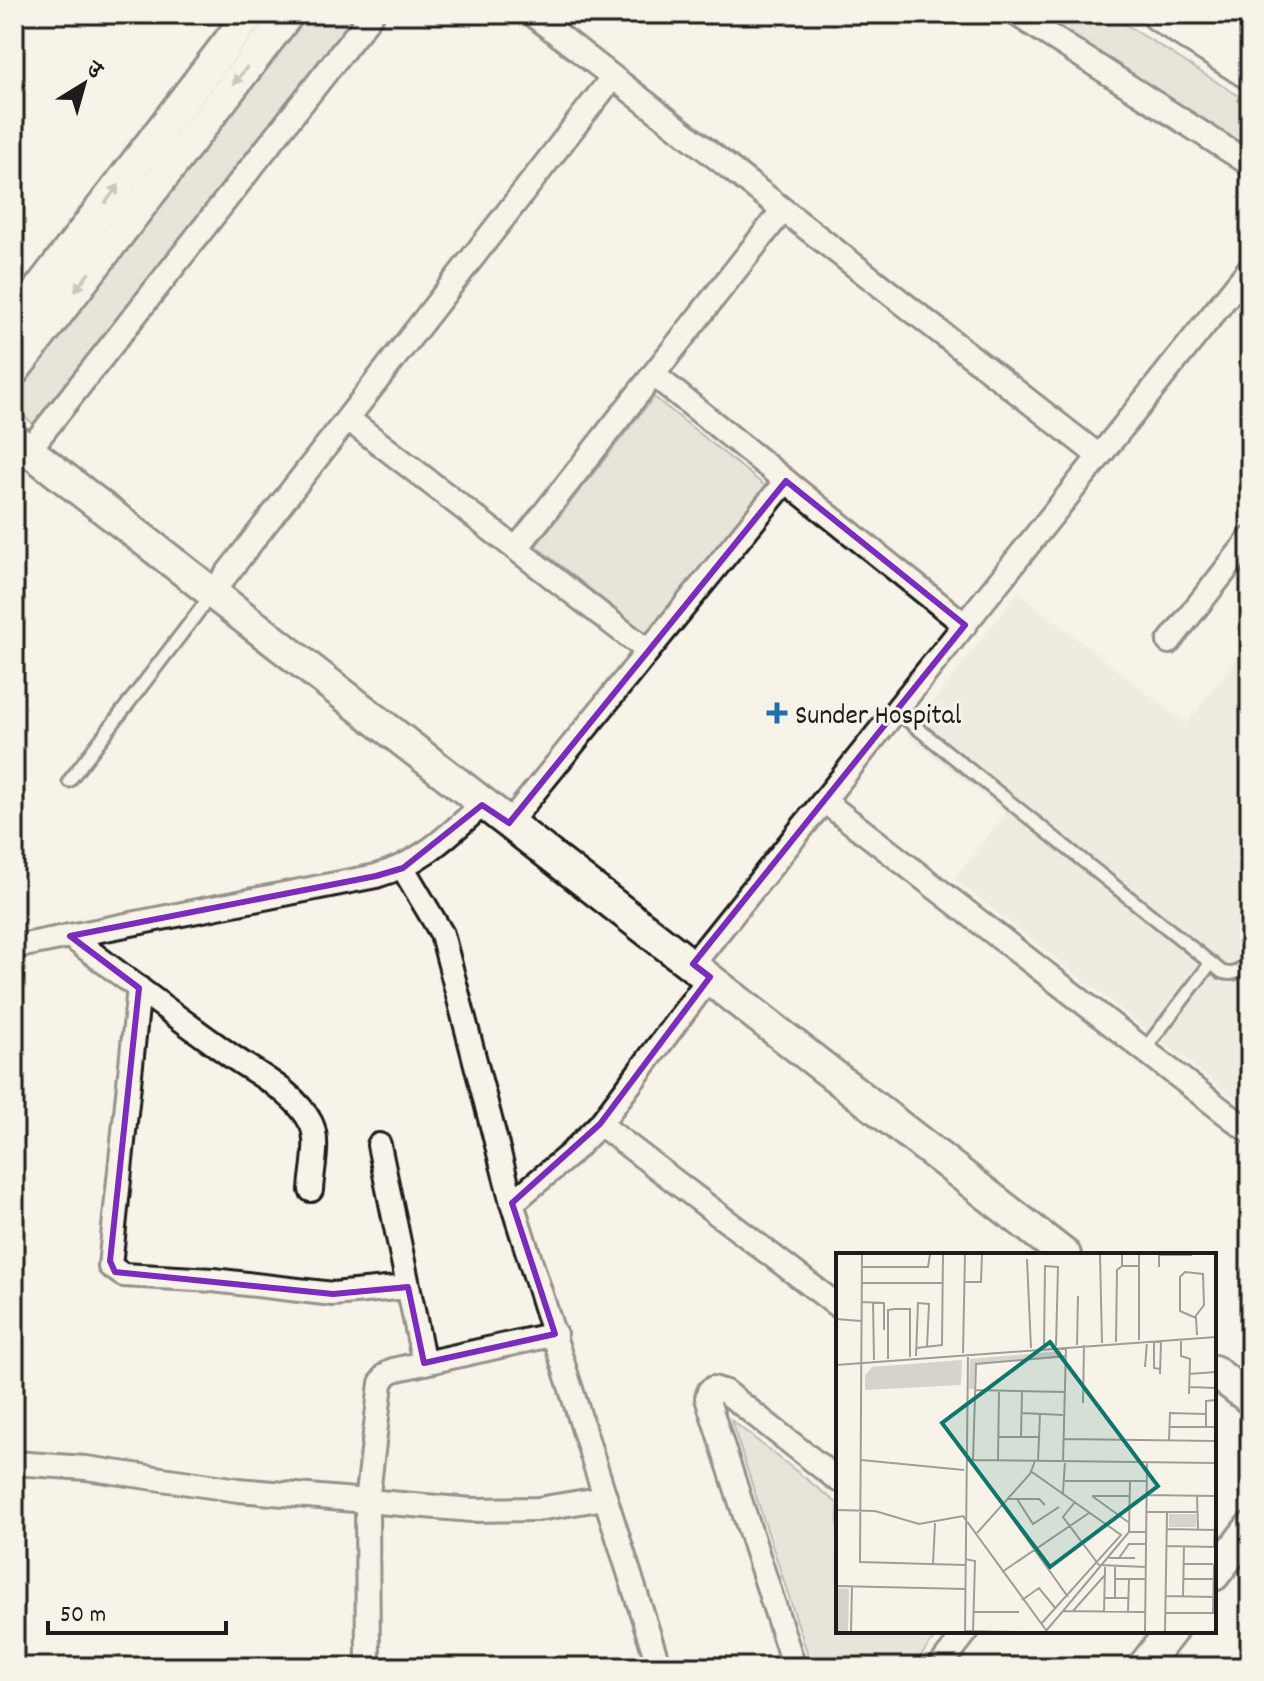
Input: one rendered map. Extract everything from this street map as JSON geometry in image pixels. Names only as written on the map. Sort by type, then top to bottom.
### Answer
[{"type":"main road","points":[[1160,14],[1250,72]]},
{"type":"main road","points":[[1216,14],[1250,36]]},
{"type":"street","points":[[14,322],[250,14]]},
{"type":"street","points":[[14,370],[288,14]]},
{"type":"street","points":[[372,14],[21,445],[1062,1253]]},
{"type":"street","points":[[532,14],[1099,456]]},
{"type":"street","points":[[1016,14],[1250,164]]},
{"type":"street","points":[[212,593],[612,78]]},
{"type":"street","points":[[516,549],[782,211]]},
{"type":"street","points":[[512,1203],[600,1124],[702,971],[824,801],[1250,268]]},
{"type":"street","points":[[654,375],[965,625]]},
{"type":"street","points":[[348,419],[648,651]]},
{"type":"street","points":[[509,823],[786,481]]},
{"type":"street","points":[[1169,642],[1250,539]]},
{"type":"street","points":[[824,801],[1250,1132]]},
{"type":"street","points":[[14,947],[376,876],[403,868],[449,835],[482,805]]},
{"type":"street","points":[[403,868],[442,934],[512,1203],[659,1667]]},
{"type":"street","points":[[70,936],[272,1083],[303,1112],[315,1135],[311,1190]]},
{"type":"street","points":[[139,988],[110,1266],[123,1275],[213,1280],[333,1294],[408,1287]]},
{"type":"street","points":[[600,1124],[836,1304]]},
{"type":"street","points":[[379,1145],[424,1363]]},
{"type":"street","points":[[368,1667],[367,1502],[381,1383],[393,1370],[555,1334]]},
{"type":"street","points":[[1216,1373],[1250,1399]]},
{"type":"street","points":[[794,1667],[707,1398],[709,1391],[713,1388],[726,1392],[836,1478]]},
{"type":"street","points":[[14,1463],[86,1468],[238,1490],[472,1510],[538,1509],[605,1498]]},
{"type":"street","points":[[1216,1572],[1250,1528]]},
{"type":"street","points":[[939,1667],[965,1633]]},
{"type":"street","points":[[1143,1667],[1169,1633]]},
{"type":"lane","points":[[69,781],[212,593]]},
{"type":"lane","points":[[896,711],[1211,963],[1230,975],[1237,973],[1250,958]]},
{"type":"lane","points":[[1144,1050],[1211,963]]},
{"type":"highlighted area","points":[[786,481],[965,625],[693,964],[710,977],[600,1124],[512,1203],[555,1334],[424,1363],[408,1287],[333,1294],[115,1272],[110,1261],[139,988],[70,936],[376,876],[403,868],[482,805],[509,823]]},
{"type":"shaded area","points":[[308,14],[359,14],[35,425],[14,409],[14,395]]},
{"type":"shaded area","points":[[1000,14],[1109,14],[1250,103],[1250,174]]},
{"type":"shaded area","points":[[654,397],[765,486],[647,634],[536,546]]},
{"type":"shaded area","points":[[1018,592],[1186,724],[1250,642],[1250,1110],[954,879],[1006,813],[907,735]]},
{"type":"shaded area","points":[[731,1420],[836,1502],[836,1633],[938,1633],[912,1667],[812,1667]]},
{"type":"place","name":"Sunder Hospital","points":[[777,713]]}]
